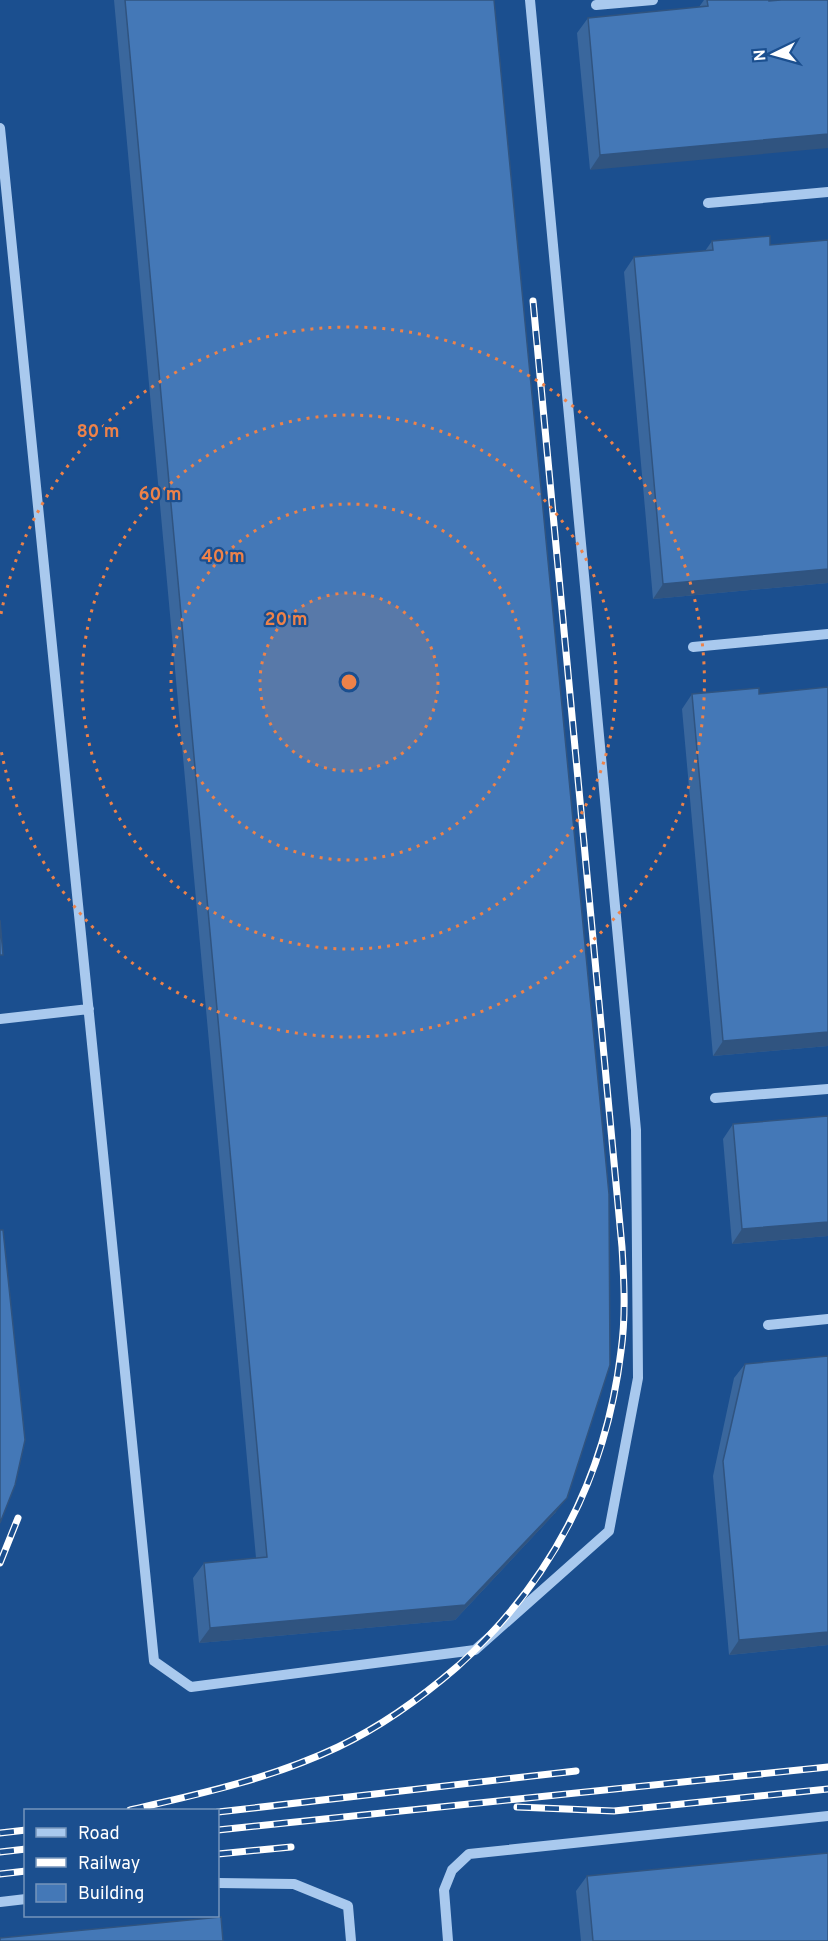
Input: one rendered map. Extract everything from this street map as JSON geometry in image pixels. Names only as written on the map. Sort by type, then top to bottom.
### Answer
[{"type":"lane","points":[[0,128],[154,1662],[191,1687],[475,1650],[609,1531],[638,1378],[636,1130],[530,0]]},
{"type":"lane","points":[[596,5],[653,0]]},
{"type":"lane","points":[[708,203],[828,192]]},
{"type":"lane","points":[[693,647],[828,634]]},
{"type":"lane","points":[[0,1019],[88,1010]]},
{"type":"lane","points":[[715,1098],[828,1089]]},
{"type":"lane","points":[[768,1325],[828,1319]]},
{"type":"lane","points":[[448,1941],[444,1890],[452,1870],[469,1854],[828,1816]]},
{"type":"lane","points":[[219,1883],[294,1884],[348,1906],[351,1941]]},
{"type":"lane","points":[[0,1902],[24,1899]]},
{"type":"building","points":[[125,0],[494,0],[609,1194],[610,1365],[567,1498],[465,1605],[210,1628],[204,1563],[267,1557]]},
{"type":"building","points":[[707,0],[828,0],[828,134],[600,155],[588,18],[708,6]]},
{"type":"building","points":[[770,236],[770,245],[828,240],[828,569],[663,584],[634,257],[713,250],[712,241]]},
{"type":"building","points":[[828,687],[828,1032],[723,1041],[692,694],[759,688],[759,694]]},
{"type":"building","points":[[0,920],[3,955],[0,955]]},
{"type":"building","points":[[828,1116],[828,1222],[742,1229],[733,1124]]},
{"type":"building","points":[[0,1230],[3,1230],[25,1440],[15,1485],[0,1523]]},
{"type":"building","points":[[828,1356],[828,1632],[739,1640],[723,1461],[745,1364]]},
{"type":"building","points":[[828,1853],[828,1941],[593,1941],[587,1876]]},
{"type":"building","points":[[221,1917],[223,1941],[0,1941],[0,1938]]},
{"type":"railway","points":[[134,1809],[236,1784],[288,1768],[338,1747],[401,1711],[458,1666],[521,1599],[547,1562],[588,1484],[614,1397],[624,1325],[622,1247],[533,301]]},
{"type":"railway","points":[[0,1563],[18,1518]]},
{"type":"railway","points":[[219,1830],[828,1767]]},
{"type":"railway","points":[[219,1812],[576,1771]]},
{"type":"railway","points":[[517,1807],[614,1811],[828,1789]]},
{"type":"railway","points":[[0,1833],[24,1830]]},
{"type":"railway","points":[[219,1854],[291,1847]]},
{"type":"railway","points":[[0,1852],[24,1849]]},
{"type":"railway","points":[[0,1874],[24,1871]]}]
